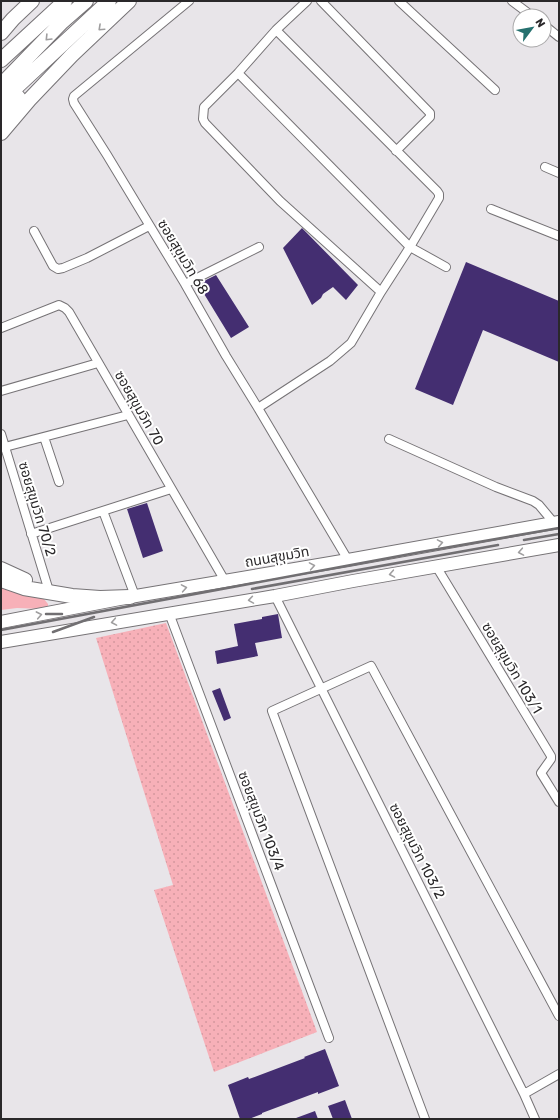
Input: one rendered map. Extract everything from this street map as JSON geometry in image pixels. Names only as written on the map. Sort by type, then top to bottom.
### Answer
[{"type":"highway","points":[[1,33],[32,1]]},
{"type":"highway","points":[[1,60],[65,1]]},
{"type":"highway","points":[[1,86],[62,22],[86,1]]},
{"type":"highway","points":[[1,103],[109,1]]},
{"type":"highway","points":[[1,133],[29,100],[72,55],[129,1]]},
{"type":"highway","points":[[1,118],[54,52]]},
{"type":"highway","points":[[1,569],[49,591]]},
{"type":"highway","points":[[1,580],[24,588],[86,598],[137,596]]},
{"type":"main road","name":"ถนนสุขุมวิท","points":[[1,622],[137,596],[348,560],[556,522]]},
{"type":"main road","points":[[1,642],[275,596],[559,545]]},
{"type":"main road","points":[[348,560],[353,581]]},
{"type":"street","name":"ซอยสุขุมวิท 68","points":[[189,1],[74,96],[74,103],[185,284],[226,356],[348,560]]},
{"type":"street","points":[[307,1],[276,30],[238,73],[204,107],[203,119],[205,123],[280,201],[381,292]]},
{"type":"street","points":[[321,1],[430,114],[430,117],[396,151]]},
{"type":"street","points":[[399,1],[495,90]]},
{"type":"street","points":[[512,1],[521,8]]},
{"type":"street","points":[[258,408],[330,361],[351,342],[439,198],[437,191],[276,30]]},
{"type":"street","points":[[238,73],[410,247],[446,267]]},
{"type":"street","points":[[545,167],[559,173]]},
{"type":"street","points":[[491,209],[559,236]]},
{"type":"street","points":[[34,231],[53,266],[58,269],[86,258],[149,226]]},
{"type":"street","points":[[185,284],[259,247]]},
{"type":"street","name":"ซอยสุขุมวิท 70","points":[[1,328],[59,305],[69,312],[225,581]]},
{"type":"street","points":[[1,391],[98,363]]},
{"type":"street","points":[[3,448],[128,414]]},
{"type":"street","name":"ซอยสุขุมวิท 70/2","points":[[1,434],[3,448],[49,591]]},
{"type":"street","points":[[44,437],[59,482]]},
{"type":"street","points":[[388,439],[539,505],[556,522]]},
{"type":"street","points":[[31,534],[171,488]]},
{"type":"street","points":[[103,511],[137,596]]},
{"type":"street","name":"ซอยสุขุมวิท 103/1","points":[[436,566],[551,756],[551,759],[541,773],[559,802]]},
{"type":"street","name":"ซอยสุขุมวิท 103/2","points":[[275,596],[524,1094],[535,1119]]},
{"type":"street","name":"ซอยสุขุมวิท 103/4","points":[[169,613],[329,1038]]},
{"type":"street","points":[[425,1119],[272,711],[371,666],[559,1016]]},
{"type":"street","points":[[524,1094],[559,1074]]},
{"type":"shaded area","points":[[1,585],[44,599],[48,604],[48,607],[44,609],[17,608],[1,610]]},
{"type":"shaded area","points":[[166,623],[317,1032],[214,1072],[154,890],[173,885],[96,638]]},
{"type":"building","points":[[302,228],[358,285],[346,300],[333,287],[312,305],[283,248]]},
{"type":"building","points":[[466,262],[559,301],[559,362],[483,330],[453,405],[415,389]]},
{"type":"building","points":[[216,275],[249,327],[231,338],[198,284]]},
{"type":"building","points":[[147,503],[163,551],[143,558],[127,509]]},
{"type":"building","points":[[278,614],[282,638],[255,643],[258,656],[217,664],[215,651],[238,646],[234,624],[262,619],[262,617]]},
{"type":"building","points":[[220,688],[231,718],[224,721],[212,691]]},
{"type":"building","points":[[325,1049],[339,1086],[318,1094],[318,1092],[249,1119],[240,1119],[228,1085],[248,1077],[249,1079]]},
{"type":"building","points":[[345,1100],[352,1119],[333,1119],[328,1106]]},
{"type":"building","points":[[315,1111],[318,1119],[296,1119],[296,1118]]},
{"type":"railway","points":[[1,630],[421,552],[559,528]]},
{"type":"railway","points":[[524,540],[559,534]]},
{"type":"railway","points":[[252,589],[498,545]]},
{"type":"railway","points":[[46,614],[62,614]]},
{"type":"railway","points":[[53,632],[94,617]]}]
